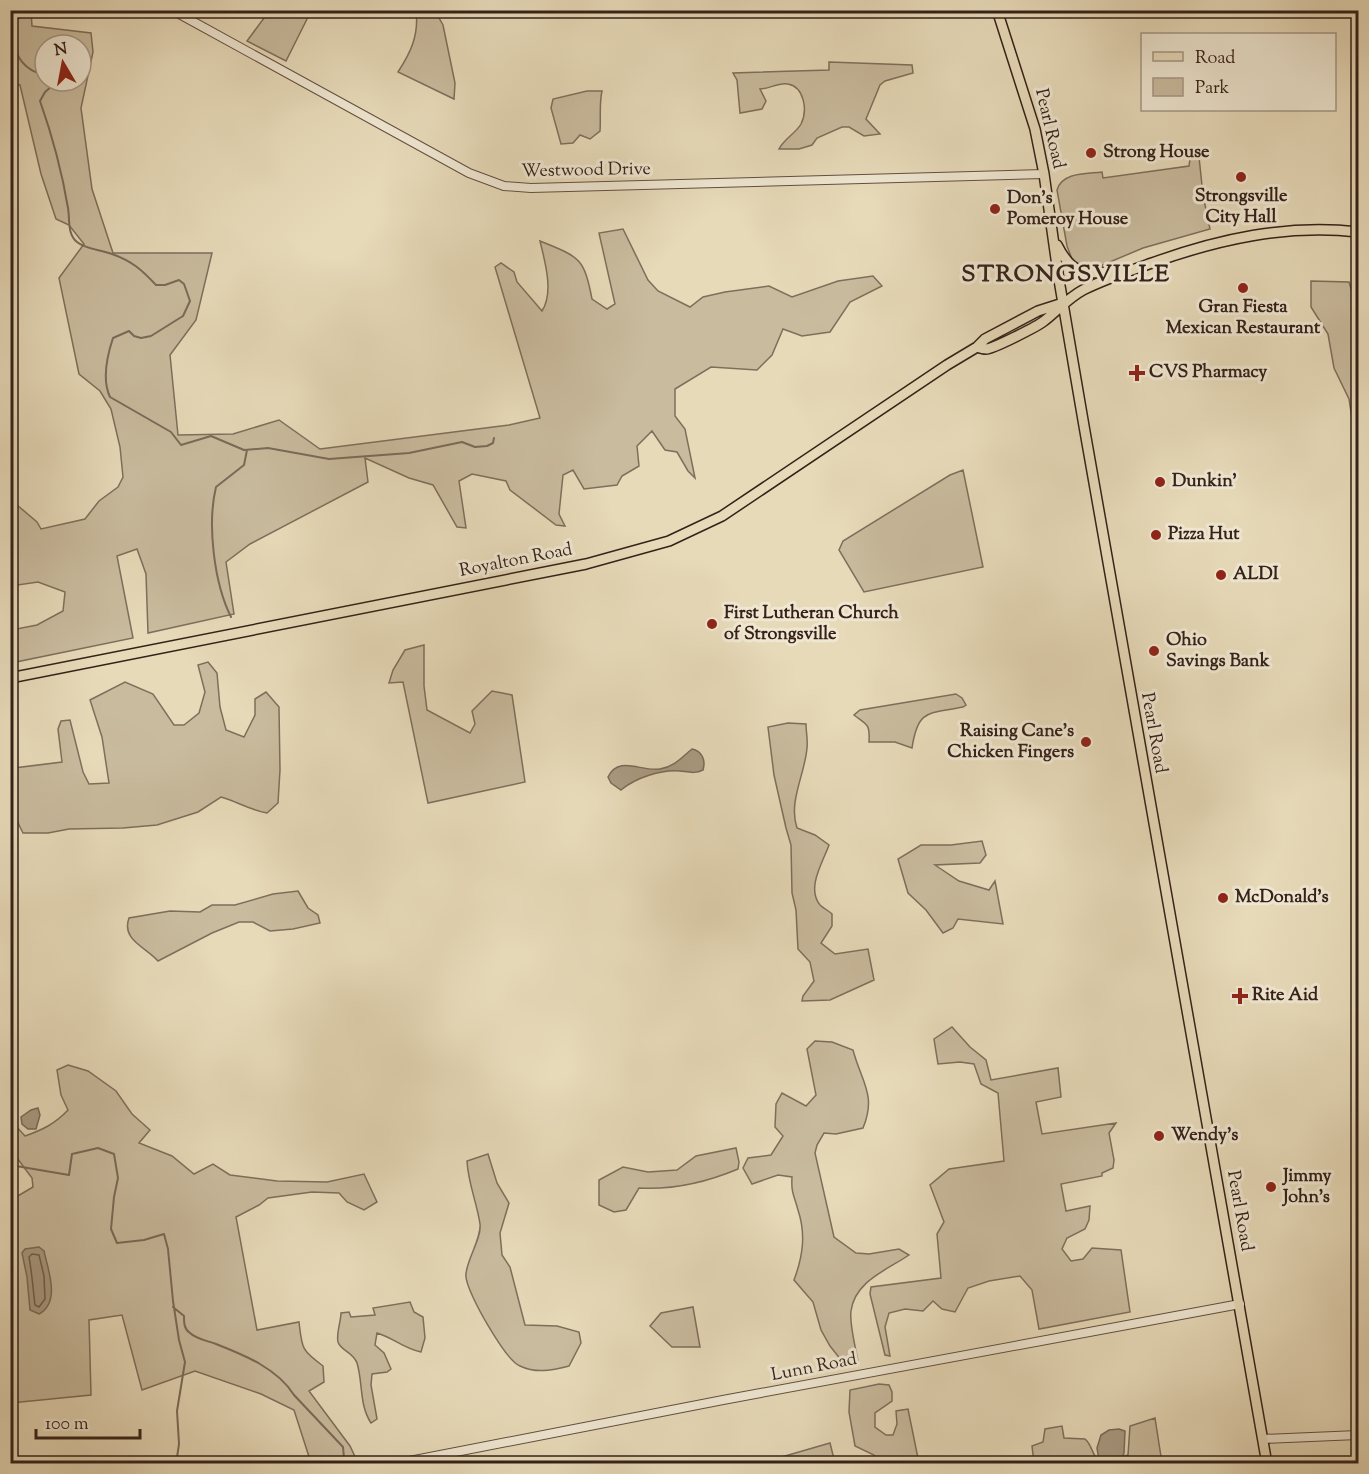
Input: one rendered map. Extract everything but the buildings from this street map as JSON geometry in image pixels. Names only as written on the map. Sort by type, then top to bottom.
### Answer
[{"type":"main road","name":"Pearl Road","points":[[997,10],[1035,129],[1044,174],[1063,303],[1166,901],[1267,1464]]},
{"type":"main road","name":"Royalton Road","points":[[10,678],[586,564],[669,541],[722,516],[939,370],[977,347],[988,349],[1042,323],[1063,303],[1082,290],[1192,249],[1235,238],[1280,230],[1325,229],[1359,232]]},
{"type":"main road","points":[[1053,238],[1066,262],[1081,272],[1134,269]]},
{"type":"street","name":"Westwood Drive","points":[[172,10],[469,173],[504,186],[548,188],[1044,174]]},
{"type":"street","name":"Lunn Road","points":[[394,1464],[714,1401],[1240,1304]]},
{"type":"street","points":[[1263,1439],[1359,1435]]},
{"type":"green space","points":[[11,10],[31,11],[32,26],[91,33],[33,33],[33,93],[84,93],[81,108],[92,189],[113,253],[212,253],[196,320],[170,355],[178,435],[233,434],[279,420],[320,449],[509,425],[540,418],[495,267],[501,263],[514,272],[517,282],[542,311],[546,303],[548,286],[540,241],[578,260],[586,274],[592,299],[607,309],[615,304],[599,233],[623,229],[648,280],[658,291],[690,307],[703,297],[769,286],[792,297],[838,281],[873,276],[882,286],[850,302],[830,332],[802,336],[783,329],[772,355],[757,370],[711,367],[675,389],[675,416],[685,429],[695,478],[677,452],[665,450],[652,431],[637,446],[639,466],[622,476],[617,485],[584,489],[573,470],[563,475],[559,514],[565,526],[556,525],[510,490],[506,481],[472,474],[459,481],[466,528],[457,527],[433,485],[409,478],[365,458],[368,482],[250,544],[226,562],[234,614],[148,633],[146,574],[137,549],[117,556],[133,638],[11,663],[11,630],[37,625],[63,611],[65,592],[38,582],[11,586],[11,475],[16,479],[17,505],[37,522],[41,529],[85,519],[99,501],[118,487],[123,477],[120,447],[111,409],[100,391],[79,374],[59,278],[84,244],[69,225],[56,219],[41,174],[20,85],[11,84]]},
{"type":"green space","points":[[270,10],[311,11],[286,61],[247,41]]},
{"type":"green space","points":[[416,11],[435,11],[443,25],[455,83],[454,99],[398,72],[413,43],[417,20]]},
{"type":"green space","points":[[829,62],[912,65],[913,73],[885,81],[880,85],[866,119],[880,134],[864,136],[849,127],[842,127],[817,138],[812,145],[799,149],[779,149],[799,127],[804,112],[801,94],[788,84],[760,89],[766,101],[762,109],[740,113],[737,80],[733,73],[829,70]]},
{"type":"green space","points":[[587,91],[602,91],[600,131],[590,139],[580,135],[573,143],[561,144],[551,108],[553,99]]},
{"type":"green space","points":[[1199,157],[1210,229],[1143,248],[1098,267],[1083,269],[1074,264],[1067,246],[1057,190],[1064,180],[1082,174],[1102,172],[1103,178],[1189,166],[1190,159]]},
{"type":"green space","points":[[1311,281],[1349,282],[1358,312],[1358,458],[1349,399],[1334,368],[1328,334],[1311,307]]},
{"type":"green space","points":[[963,470],[983,567],[864,592],[839,550],[843,541],[950,475]]},
{"type":"green space","points":[[424,645],[424,686],[427,710],[470,733],[475,724],[472,711],[492,691],[512,695],[525,782],[428,803],[403,682],[389,683],[393,670],[405,650]]},
{"type":"green space","points":[[208,662],[217,673],[220,707],[226,730],[244,737],[255,715],[255,699],[266,692],[279,707],[278,803],[267,813],[221,797],[198,812],[157,825],[23,833],[12,802],[14,768],[62,762],[58,729],[61,721],[70,720],[83,772],[89,784],[109,783],[102,737],[90,700],[125,682],[153,694],[174,725],[184,725],[199,713],[205,692],[198,665]]},
{"type":"green space","points":[[956,694],[966,705],[927,715],[918,726],[912,748],[895,742],[869,742],[867,725],[854,715],[860,710]]},
{"type":"green space","points":[[788,723],[806,724],[806,758],[794,808],[797,828],[815,835],[829,845],[815,883],[816,898],[820,905],[832,914],[832,926],[821,943],[835,954],[868,949],[874,980],[830,1000],[802,1001],[814,981],[810,962],[798,949],[796,910],[792,893],[791,845],[774,775],[768,727]]},
{"type":"green space","points":[[982,841],[986,855],[980,863],[935,865],[959,881],[989,890],[995,881],[1003,924],[958,919],[953,928],[943,933],[926,910],[908,893],[898,859],[921,845],[951,845]]},
{"type":"green space","points":[[298,891],[308,908],[318,915],[320,923],[270,931],[253,922],[239,922],[212,933],[158,961],[131,938],[128,932],[129,918],[170,911],[200,912],[212,905],[235,905],[273,894]]},
{"type":"green space","points":[[952,1027],[970,1047],[986,1060],[991,1080],[1058,1068],[1061,1097],[1036,1102],[1042,1134],[1116,1123],[1109,1133],[1114,1160],[1113,1168],[1102,1173],[1102,1176],[1061,1184],[1066,1211],[1090,1206],[1089,1220],[1085,1229],[1067,1238],[1062,1249],[1071,1261],[1083,1259],[1092,1248],[1121,1250],[1130,1312],[1039,1329],[1032,1290],[1020,1276],[989,1281],[968,1288],[955,1312],[942,1309],[933,1301],[923,1311],[905,1309],[889,1313],[885,1327],[890,1356],[885,1355],[870,1294],[871,1287],[941,1278],[937,1234],[944,1222],[930,1185],[949,1169],[1004,1161],[998,1093],[981,1084],[974,1064],[960,1062],[938,1064],[934,1039]]},
{"type":"green space","points":[[815,1041],[832,1042],[853,1050],[868,1097],[867,1116],[863,1128],[836,1134],[824,1133],[815,1153],[834,1237],[856,1253],[869,1254],[899,1249],[909,1255],[873,1277],[859,1292],[851,1311],[858,1362],[845,1365],[821,1330],[813,1302],[794,1280],[800,1262],[803,1236],[792,1191],[792,1177],[778,1175],[752,1184],[743,1168],[748,1158],[771,1155],[783,1136],[775,1127],[776,1104],[782,1093],[806,1106],[816,1095],[807,1049]]},
{"type":"green space","points":[[68,1065],[88,1071],[116,1091],[132,1114],[150,1130],[139,1143],[172,1156],[194,1174],[213,1164],[230,1175],[277,1181],[327,1182],[364,1174],[377,1202],[364,1210],[347,1202],[339,1193],[312,1192],[268,1198],[236,1217],[257,1330],[299,1322],[304,1348],[323,1366],[324,1382],[309,1391],[350,1446],[358,1463],[311,1463],[294,1410],[261,1394],[195,1371],[142,1390],[122,1315],[89,1320],[91,1395],[11,1403],[11,1200],[33,1187],[32,1178],[11,1150],[10,1112],[12,1122],[25,1136],[43,1129],[58,1119],[68,1110],[61,1095],[57,1070]]},
{"type":"green space","points":[[736,1148],[738,1169],[690,1184],[664,1188],[639,1188],[626,1210],[614,1212],[599,1205],[599,1180],[623,1167],[648,1172],[677,1170],[696,1156]]},
{"type":"green space","points":[[488,1154],[497,1183],[509,1203],[500,1233],[502,1255],[510,1267],[525,1325],[557,1326],[579,1332],[581,1343],[569,1366],[538,1371],[520,1366],[506,1352],[488,1326],[468,1285],[466,1272],[480,1224],[467,1161]]},
{"type":"green space","points":[[410,1302],[414,1312],[423,1317],[425,1338],[421,1352],[377,1333],[375,1345],[384,1353],[391,1369],[387,1372],[372,1374],[371,1385],[377,1419],[371,1423],[363,1401],[357,1363],[338,1342],[341,1313],[349,1312],[351,1317],[375,1315],[373,1308]]},
{"type":"green space","points":[[693,1307],[700,1347],[672,1347],[650,1326],[661,1313]]},
{"type":"green space","points":[[879,1384],[889,1385],[892,1401],[875,1413],[875,1427],[886,1435],[893,1435],[897,1424],[896,1411],[908,1409],[919,1463],[880,1463],[874,1455],[855,1446],[849,1412],[850,1390]]},
{"type":"green space","points":[[1155,1418],[1162,1463],[1034,1463],[1032,1446],[1043,1442],[1045,1429],[1062,1426],[1064,1438],[1085,1439],[1098,1459],[1106,1461],[1128,1455],[1130,1426]]},
{"type":"green space","points":[[830,1443],[835,1463],[779,1463],[778,1458]]},
{"type":"water","points":[[692,749],[702,756],[703,770],[657,773],[641,778],[621,790],[611,783],[608,777],[613,770],[624,766],[665,768]]},
{"type":"water","points":[[38,1108],[40,1115],[36,1129],[28,1129],[22,1124],[21,1117]]},
{"type":"water","points":[[39,1247],[44,1251],[50,1276],[51,1294],[46,1309],[39,1314],[30,1310],[22,1253],[25,1249]]},
{"type":"water","points":[[1109,1430],[1125,1431],[1122,1458],[1106,1462],[1099,1460],[1097,1448],[1101,1435]]},
{"type":"waterway","points":[[10,28],[22,16],[23,10]]},
{"type":"waterway","points":[[10,38],[22,62],[33,70]]},
{"type":"waterway","points":[[44,93],[40,101],[60,167],[70,231],[74,239],[84,246],[112,254],[131,263],[156,285],[165,285],[179,280],[184,284],[190,301],[183,316],[151,336],[141,338],[129,331],[113,338],[107,360],[106,376],[110,397],[171,432],[181,445],[211,436],[244,450],[268,448],[329,459],[409,453],[462,442],[475,447],[487,446],[493,443],[494,438]]},
{"type":"waterway","points":[[231,617],[216,571],[212,535],[213,502],[216,487],[244,465],[247,450]]},
{"type":"waterway","points":[[10,1151],[16,1166],[69,1175],[72,1154],[98,1148],[114,1154],[118,1178],[111,1229],[117,1243],[144,1240],[164,1234],[168,1249],[179,1340],[185,1362],[177,1411],[179,1444],[176,1464]]},
{"type":"waterway","points":[[173,1307],[184,1316],[185,1328],[193,1335],[249,1358],[279,1377],[343,1447],[344,1458]]},
{"type":"place","name":"Strong House","points":[[1091,153]]},
{"type":"place","name":"Strongsville City Hall","points":[[1241,177]]},
{"type":"place","name":"Don's Pomeroy House","points":[[995,209]]},
{"type":"place","name":"Gran Fiesta Mexican Restaurant","points":[[1243,288]]},
{"type":"place","name":"CVS Pharmacy","points":[[1137,373]]},
{"type":"place","name":"Dunkin'","points":[[1160,482]]},
{"type":"place","name":"Pizza Hut","points":[[1156,535]]},
{"type":"place","name":"ALDI","points":[[1221,575]]},
{"type":"place","name":"First Lutheran Church of Strongsville","points":[[712,624]]},
{"type":"place","name":"Ohio Savings Bank","points":[[1154,651]]},
{"type":"place","name":"Raising Cane's Chicken Fingers","points":[[1086,742]]},
{"type":"place","name":"McDonald's","points":[[1223,898]]},
{"type":"place","name":"Rite Aid","points":[[1240,996]]},
{"type":"place","name":"Wendy's","points":[[1159,1136]]},
{"type":"place","name":"Jimmy John's","points":[[1271,1187]]},
{"type":"district","name":"STRONGSVILLE","points":[[1066,275]]}]
